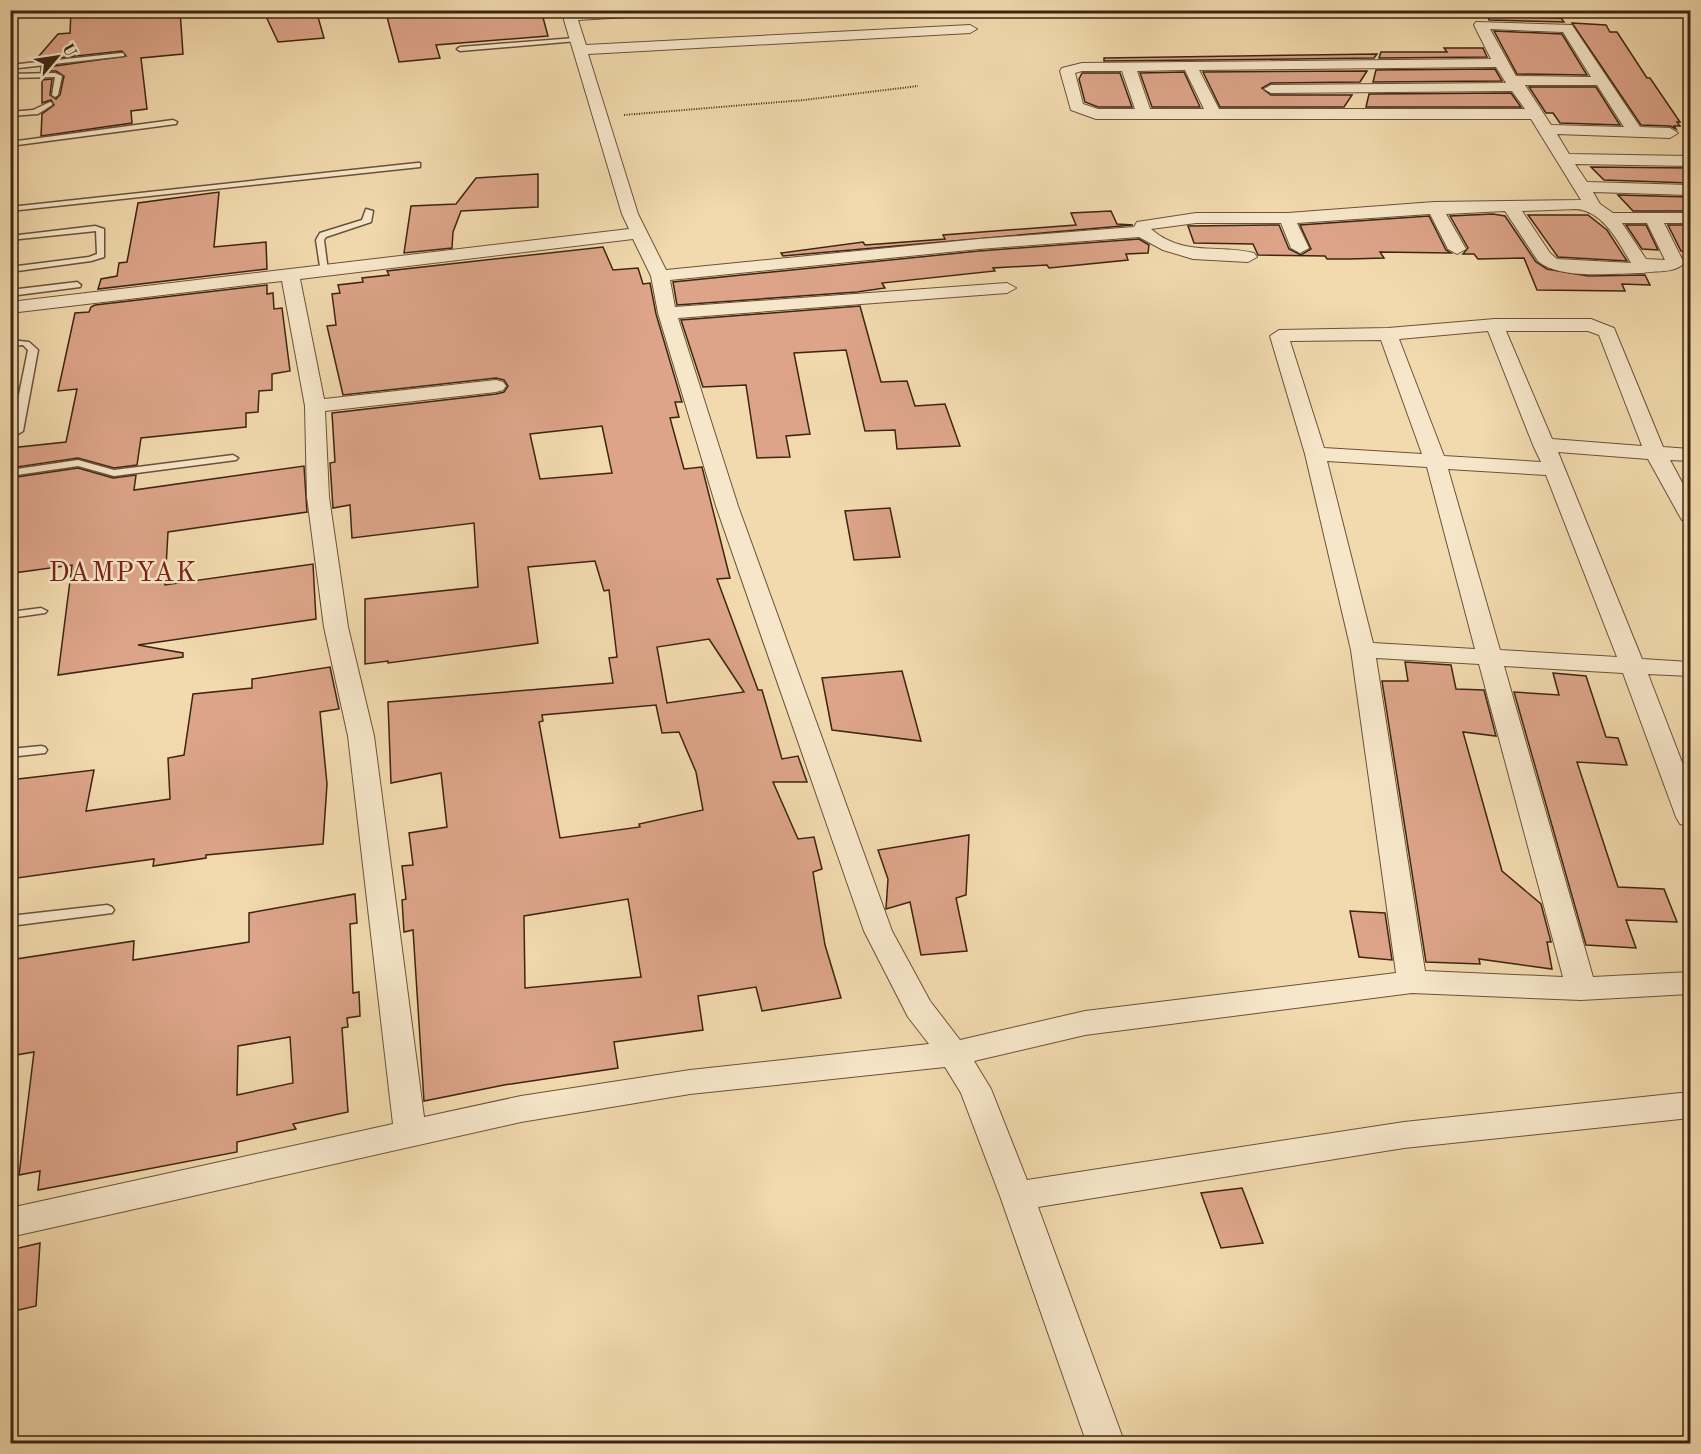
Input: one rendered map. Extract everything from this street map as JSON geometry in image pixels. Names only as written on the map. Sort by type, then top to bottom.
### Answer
[{"type":"street","points":[[573,29],[677,10]]},
{"type":"street","points":[[1511,207],[1544,257],[1551,263],[1566,267],[1642,269],[1609,218],[1593,206],[1546,129],[1500,63],[1481,25],[1561,26],[1570,31],[1635,132]]},
{"type":"street","points":[[573,29],[970,29]]},
{"type":"street","points":[[573,29],[630,214],[660,276],[667,313],[727,506],[878,931],[919,1009],[953,1054],[975,1089],[1017,1196],[1106,1443]]},
{"type":"street","points":[[1500,63],[1128,66],[1082,67],[1067,71],[1076,107],[1096,114],[1534,114]]},
{"type":"street","points":[[1258,64],[1281,113]]},
{"type":"street","points":[[1128,66],[1144,114]]},
{"type":"street","points":[[1190,66],[1214,114]]},
{"type":"street","points":[[1271,89],[1601,81]]},
{"type":"street","points":[[1546,129],[1670,133]]},
{"type":"street","points":[[1564,159],[1690,161]]},
{"type":"street","points":[[1581,187],[1690,190]]},
{"type":"street","points":[[1142,232],[1143,226],[1172,220],[1287,218],[1434,207],[1593,206]]},
{"type":"street","points":[[1434,207],[1457,249]]},
{"type":"street","points":[[1640,264],[1672,265],[1675,263],[1652,217]]},
{"type":"street","points":[[1287,218],[1300,248]]},
{"type":"street","points":[[1609,218],[1690,218]]},
{"type":"street","points":[[660,276],[979,244],[1142,232],[1169,248],[1190,255],[1248,257]]},
{"type":"street","points":[[10,308],[641,233]]},
{"type":"street","points":[[1672,255],[1690,256]]},
{"type":"street","points":[[290,276],[315,406],[318,497],[324,546],[336,627],[361,736],[410,1132]]},
{"type":"street","points":[[667,313],[1007,288]]},
{"type":"street","points":[[1412,982],[1363,650],[1315,454],[1279,336],[1388,334],[1495,325],[1591,325],[1607,332],[1655,453],[1690,515]]},
{"type":"street","points":[[1495,325],[1513,377],[1555,469],[1633,666],[1690,818]]},
{"type":"street","points":[[1388,334],[1436,463],[1581,988]]},
{"type":"street","points":[[315,406],[496,386]]},
{"type":"street","points":[[1543,445],[1690,455]]},
{"type":"street","points":[[1315,454],[1555,469]]},
{"type":"street","points":[[1363,650],[1690,669]]},
{"type":"street","points":[[10,1223],[521,1109],[690,1082],[953,1054],[1085,1023],[1412,982],[1581,988],[1690,983]]},
{"type":"street","points":[[1017,1196],[1404,1135],[1690,1105]]},
{"type":"lane","points":[[460,49],[573,29]]},
{"type":"lane","points":[[10,67],[122,55]]},
{"type":"lane","points":[[10,76],[59,76],[55,95]]},
{"type":"lane","points":[[10,114],[35,112],[50,104]]},
{"type":"lane","points":[[10,144],[173,122]]},
{"type":"lane","points":[[10,209],[417,165]]},
{"type":"lane","points":[[324,271],[320,240],[323,235],[365,222],[368,220],[369,211]]},
{"type":"lane","points":[[10,238],[95,228],[100,229],[101,255],[91,259],[10,270]]},
{"type":"lane","points":[[10,293],[77,285]]},
{"type":"lane","points":[[10,343],[23,342],[30,345],[33,350],[18,431],[10,436]]},
{"type":"lane","points":[[10,473],[78,464],[114,472],[233,458]]},
{"type":"lane","points":[[10,615],[41,611]]},
{"type":"lane","points":[[10,753],[41,750]]},
{"type":"lane","points":[[10,921],[107,910]]},
{"type":"path","points":[[600,117],[804,100],[918,86]]},
{"type":"building","points":[[71,10],[121,10],[121,15],[180,10],[183,54],[141,58],[147,109],[131,111],[132,123],[41,136],[42,114],[54,105],[51,100],[42,103],[42,80],[52,79],[50,95],[56,99],[60,95],[64,76],[56,71],[41,71],[41,68],[126,56],[122,51],[40,60],[39,56],[58,34],[70,33]]},
{"type":"building","points":[[263,10],[316,10],[324,38],[278,42]]},
{"type":"building","points":[[458,10],[541,10],[548,36],[436,45],[440,58],[399,62],[387,17]]},
{"type":"building","points":[[1486,11],[1528,13],[1530,17],[1561,18],[1564,22],[1489,20]]},
{"type":"building","points":[[1572,23],[1606,25],[1610,32],[1617,32],[1647,78],[1650,78],[1680,122],[1677,122],[1680,126],[1674,126],[1676,129],[1670,126],[1641,125]]},
{"type":"building","points":[[1494,31],[1562,34],[1587,75],[1517,74]]},
{"type":"building","points":[[1444,48],[1483,48],[1487,57],[1379,58],[1381,52],[1447,52]]},
{"type":"building","points":[[1377,54],[1374,58],[1104,61],[1104,58]]},
{"type":"building","points":[[1495,69],[1502,81],[1373,82],[1376,70]]},
{"type":"building","points":[[1367,71],[1360,82],[1271,83],[1262,88],[1271,95],[1352,95],[1344,107],[1220,107],[1203,72]]},
{"type":"building","points":[[1184,72],[1200,107],[1152,107],[1140,73]]},
{"type":"building","points":[[1082,73],[1120,73],[1132,107],[1098,107],[1085,102],[1079,79]]},
{"type":"building","points":[[1529,87],[1596,87],[1620,125],[1560,123],[1553,113],[1546,113]]},
{"type":"building","points":[[1511,93],[1521,107],[1366,107],[1369,94]]},
{"type":"building","points":[[1591,167],[1690,168],[1690,183],[1604,180]]},
{"type":"building","points":[[538,174],[538,207],[461,211],[453,232],[452,248],[404,253],[411,206],[456,204],[476,178]]},
{"type":"building","points":[[219,192],[214,247],[266,242],[267,269],[98,289],[101,279],[117,276],[119,263],[127,262],[138,203]]},
{"type":"building","points":[[1618,195],[1690,197],[1690,211],[1633,211]]},
{"type":"building","points":[[1111,211],[1117,224],[1133,225],[783,256],[781,253],[863,242],[865,245],[945,239],[943,235],[1076,225],[1071,213]]},
{"type":"building","points":[[1493,214],[1505,216],[1536,262],[1547,269],[1588,276],[1645,275],[1650,285],[1622,284],[1625,291],[1537,290],[1524,258],[1478,259],[1474,254],[1463,254],[1468,248],[1450,216]]},
{"type":"building","points":[[1528,215],[1588,215],[1607,230],[1627,261],[1558,257]]},
{"type":"building","points":[[1429,216],[1446,250],[1451,253],[1380,252],[1384,258],[1349,259],[1327,259],[1325,256],[1258,255],[1253,244],[1194,243],[1188,226],[1279,225],[1289,249],[1301,255],[1311,249],[1300,225]]},
{"type":"building","points":[[1626,225],[1646,225],[1658,250],[1642,249]]},
{"type":"building","points":[[1668,225],[1690,225],[1690,252],[1681,251]]},
{"type":"building","points":[[1139,239],[1149,245],[1148,253],[1126,254],[1128,260],[1049,268],[1047,265],[993,268],[995,271],[882,283],[885,288],[857,292],[677,305],[673,282],[979,251]]},
{"type":"building","points":[[603,247],[613,270],[638,268],[643,284],[650,283],[656,314],[682,402],[675,402],[679,417],[670,418],[684,469],[702,467],[730,578],[717,579],[758,690],[762,690],[782,759],[798,756],[807,782],[773,782],[798,839],[814,837],[822,869],[813,872],[825,945],[841,998],[762,1011],[756,987],[698,996],[703,1030],[614,1042],[618,1068],[504,1085],[424,1101],[413,930],[404,932],[402,900],[406,899],[402,866],[413,865],[409,833],[447,827],[441,773],[391,783],[388,702],[613,683],[609,658],[617,657],[609,590],[604,591],[595,561],[528,567],[538,643],[365,664],[365,599],[478,587],[474,523],[352,538],[350,505],[333,508],[330,463],[335,462],[332,413],[496,394],[504,392],[508,386],[504,380],[496,378],[343,395],[327,326],[336,325],[332,294],[340,293],[338,285],[363,282],[362,278],[389,275],[387,271]],"holes":[[[602,426],[612,473],[540,479],[530,434]],[[709,639],[744,692],[667,703],[657,647]],[[656,705],[662,733],[679,732],[696,772],[703,810],[639,824],[640,827],[560,838],[539,722],[543,721],[542,715]],[[628,899],[641,977],[525,988],[524,916]]]},
{"type":"building","points":[[267,285],[267,294],[273,293],[274,309],[282,308],[290,371],[272,374],[272,390],[259,391],[258,412],[246,413],[246,427],[141,438],[137,465],[114,468],[78,458],[10,468],[10,448],[66,442],[77,389],[58,391],[75,313],[89,312],[95,305]]},
{"type":"building","points":[[860,306],[881,382],[907,381],[915,406],[945,404],[960,446],[897,449],[895,430],[865,431],[846,350],[794,353],[810,434],[786,436],[790,457],[757,458],[746,385],[703,387],[681,320]]},
{"type":"building","points":[[304,466],[307,512],[168,532],[165,585],[313,564],[316,619],[138,645],[183,653],[183,657],[58,675],[72,565],[13,573],[16,554],[10,554],[10,478],[78,468],[113,478],[136,475],[134,490]]},
{"type":"building","points":[[890,508],[900,557],[854,560],[845,511]]},
{"type":"building","points":[[1405,662],[1451,665],[1456,689],[1484,690],[1496,736],[1463,732],[1502,871],[1541,904],[1551,942],[1547,942],[1552,969],[1479,959],[1480,964],[1426,962],[1382,681],[1408,681]]},
{"type":"building","points":[[330,667],[339,709],[320,712],[327,784],[323,844],[206,855],[206,858],[153,866],[154,859],[10,879],[10,780],[94,770],[86,811],[170,799],[168,758],[184,755],[193,694],[252,688],[252,679]]},
{"type":"building","points":[[902,671],[921,741],[832,730],[822,678]]},
{"type":"building","points":[[1553,673],[1586,676],[1606,737],[1618,738],[1627,765],[1577,762],[1618,887],[1664,889],[1677,922],[1626,920],[1636,948],[1586,945],[1514,692],[1559,695]]},
{"type":"building","points":[[969,835],[966,895],[956,898],[967,951],[921,955],[910,902],[886,909],[888,879],[878,850]]},
{"type":"building","points":[[355,894],[357,923],[350,924],[353,993],[359,992],[360,1016],[347,1018],[348,1027],[342,1028],[348,1112],[293,1124],[296,1129],[237,1142],[237,1152],[38,1190],[40,1171],[19,1175],[34,1052],[10,1056],[10,960],[134,941],[133,960],[249,942],[249,913]],"holes":[[[290,1037],[293,1083],[237,1095],[238,1046]]]},
{"type":"building","points":[[1350,911],[1385,913],[1392,960],[1359,957]]},
{"type":"building","points":[[1242,1188],[1263,1243],[1221,1248],[1201,1193]]},
{"type":"building","points":[[40,1243],[36,1306],[10,1312],[10,1250]]},
{"type":"district","name":"DAMPYAK","points":[[123,572]]}]
